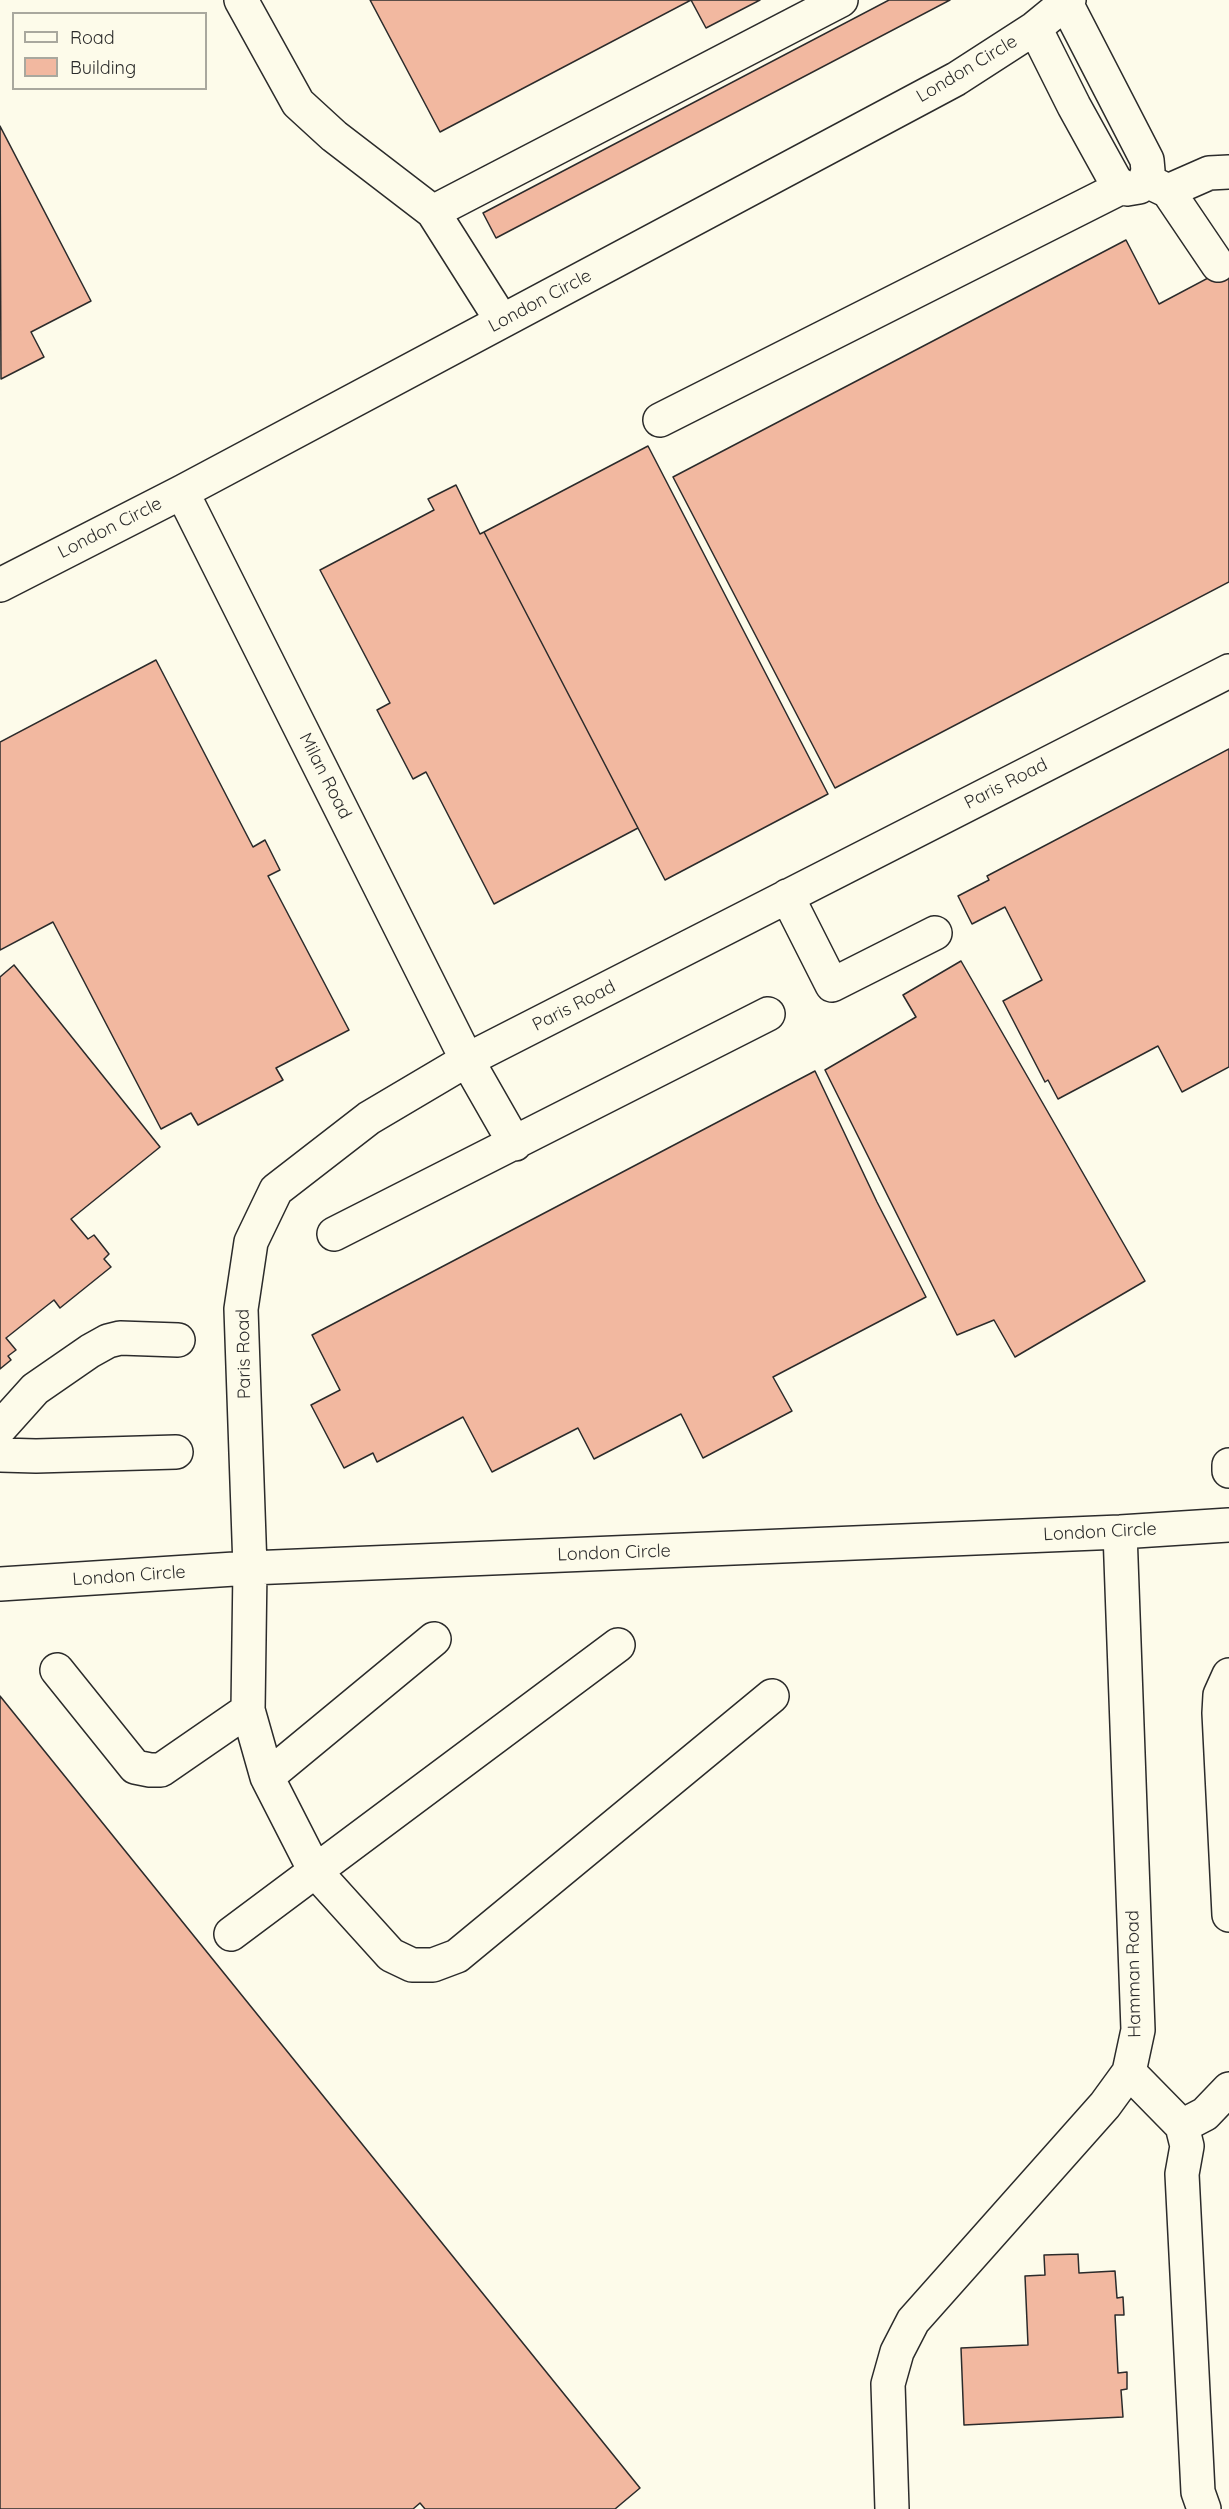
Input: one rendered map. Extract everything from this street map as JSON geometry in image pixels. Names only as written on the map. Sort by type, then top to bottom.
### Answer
[{"type":"street","points":[[241,0],[298,103],[334,136],[433,212],[502,321]]},
{"type":"street","points":[[433,212],[841,0]]},
{"type":"street","points":[[1068,1],[1147,160],[1148,171],[1145,186]]},
{"type":"street","name":"London Circle","points":[[0,585],[182,492],[956,79],[1035,27],[1068,1]]},
{"type":"street","points":[[1035,27],[1074,106],[1116,182],[1145,186],[1218,265]]},
{"type":"street","points":[[660,420],[1145,186],[1229,171]]},
{"type":"street","name":"Milan Road","points":[[182,492],[467,1060],[515,1144]]},
{"type":"street","name":"Paris Road","points":[[772,1696],[457,1956],[434,1965],[412,1965],[391,1954],[315,1871],[267,1777],[248,1710],[250,1568],[241,1309],[251,1242],[276,1190],[369,1118],[467,1060],[1229,671]]},
{"type":"street","points":[[787,896],[832,985],[935,933]]},
{"type":"street","points":[[334,1234],[768,1014]]},
{"type":"street","points":[[0,1428],[35,1389],[108,1341],[120,1338],[178,1340]]},
{"type":"street","points":[[0,1455],[176,1452]]},
{"type":"street","points":[[1229,1465],[1229,1471]]},
{"type":"street","name":"London Circle","points":[[0,1584],[250,1568],[1120,1532],[1229,1525]]},
{"type":"street","name":"Hamman Road","points":[[892,2509],[888,2384],[897,2352],[913,2321],[1105,2105],[1129,2072],[1138,2030],[1120,1532]]},
{"type":"street","points":[[267,1777],[434,1639]]},
{"type":"street","points":[[231,1934],[618,1645]]},
{"type":"street","points":[[57,1670],[135,1767],[161,1770],[248,1710]]},
{"type":"street","points":[[1229,1675],[1220,1695],[1219,1713],[1229,1915]]},
{"type":"street","points":[[1129,2072],[1182,2126],[1187,2146],[1182,2174],[1198,2492],[1204,2509]]},
{"type":"street","points":[[1182,2126],[1205,2114],[1229,2089]]},
{"type":"building","points":[[370,0],[691,0],[440,132]]},
{"type":"building","points":[[691,0],[760,0],[706,28]]},
{"type":"building","points":[[889,0],[950,0],[496,238],[483,213]]},
{"type":"building","points":[[0,126],[91,301],[31,332],[44,357],[1,379]]},
{"type":"building","points":[[1126,240],[1159,304],[1229,267],[1229,582],[835,788],[673,477]]},
{"type":"building","points":[[648,446],[828,794],[665,880],[484,532]]},
{"type":"building","points":[[456,485],[480,534],[484,532],[638,828],[494,904],[426,772],[413,779],[377,710],[390,703],[320,570],[434,510],[428,499]]},
{"type":"building","points":[[156,660],[253,847],[265,840],[280,870],[268,876],[349,1030],[276,1068],[283,1080],[198,1125],[191,1113],[161,1129],[53,922],[0,950],[0,742]]},
{"type":"building","points":[[1229,749],[1229,1067],[1182,1092],[1158,1046],[1058,1099],[1048,1080],[1045,1082],[1003,1001],[1042,980],[1005,907],[972,924],[958,896],[989,880],[987,876]]},
{"type":"building","points":[[961,961],[1145,1281],[1015,1357],[994,1320],[957,1335],[825,1070],[916,1017],[903,995]]},
{"type":"building","points":[[14,965],[160,1147],[71,1219],[88,1239],[94,1235],[109,1254],[104,1259],[111,1267],[60,1308],[54,1300],[6,1338],[16,1350],[8,1356],[11,1360],[0,1369],[0,977]]},
{"type":"building","points":[[815,1071],[877,1202],[926,1297],[773,1377],[792,1411],[703,1458],[681,1414],[594,1459],[578,1428],[492,1472],[463,1417],[377,1462],[373,1453],[344,1468],[311,1405],[340,1390],[312,1335]]},
{"type":"building","points":[[0,1696],[640,2488],[615,2509],[425,2509],[420,2503],[413,2509],[0,2509]]},
{"type":"building","points":[[1078,2254],[1079,2273],[1115,2271],[1117,2298],[1123,2297],[1124,2315],[1115,2315],[1118,2373],[1127,2372],[1127,2389],[1121,2390],[1123,2417],[964,2425],[961,2348],[1028,2345],[1025,2276],[1045,2275],[1044,2255]]}]
